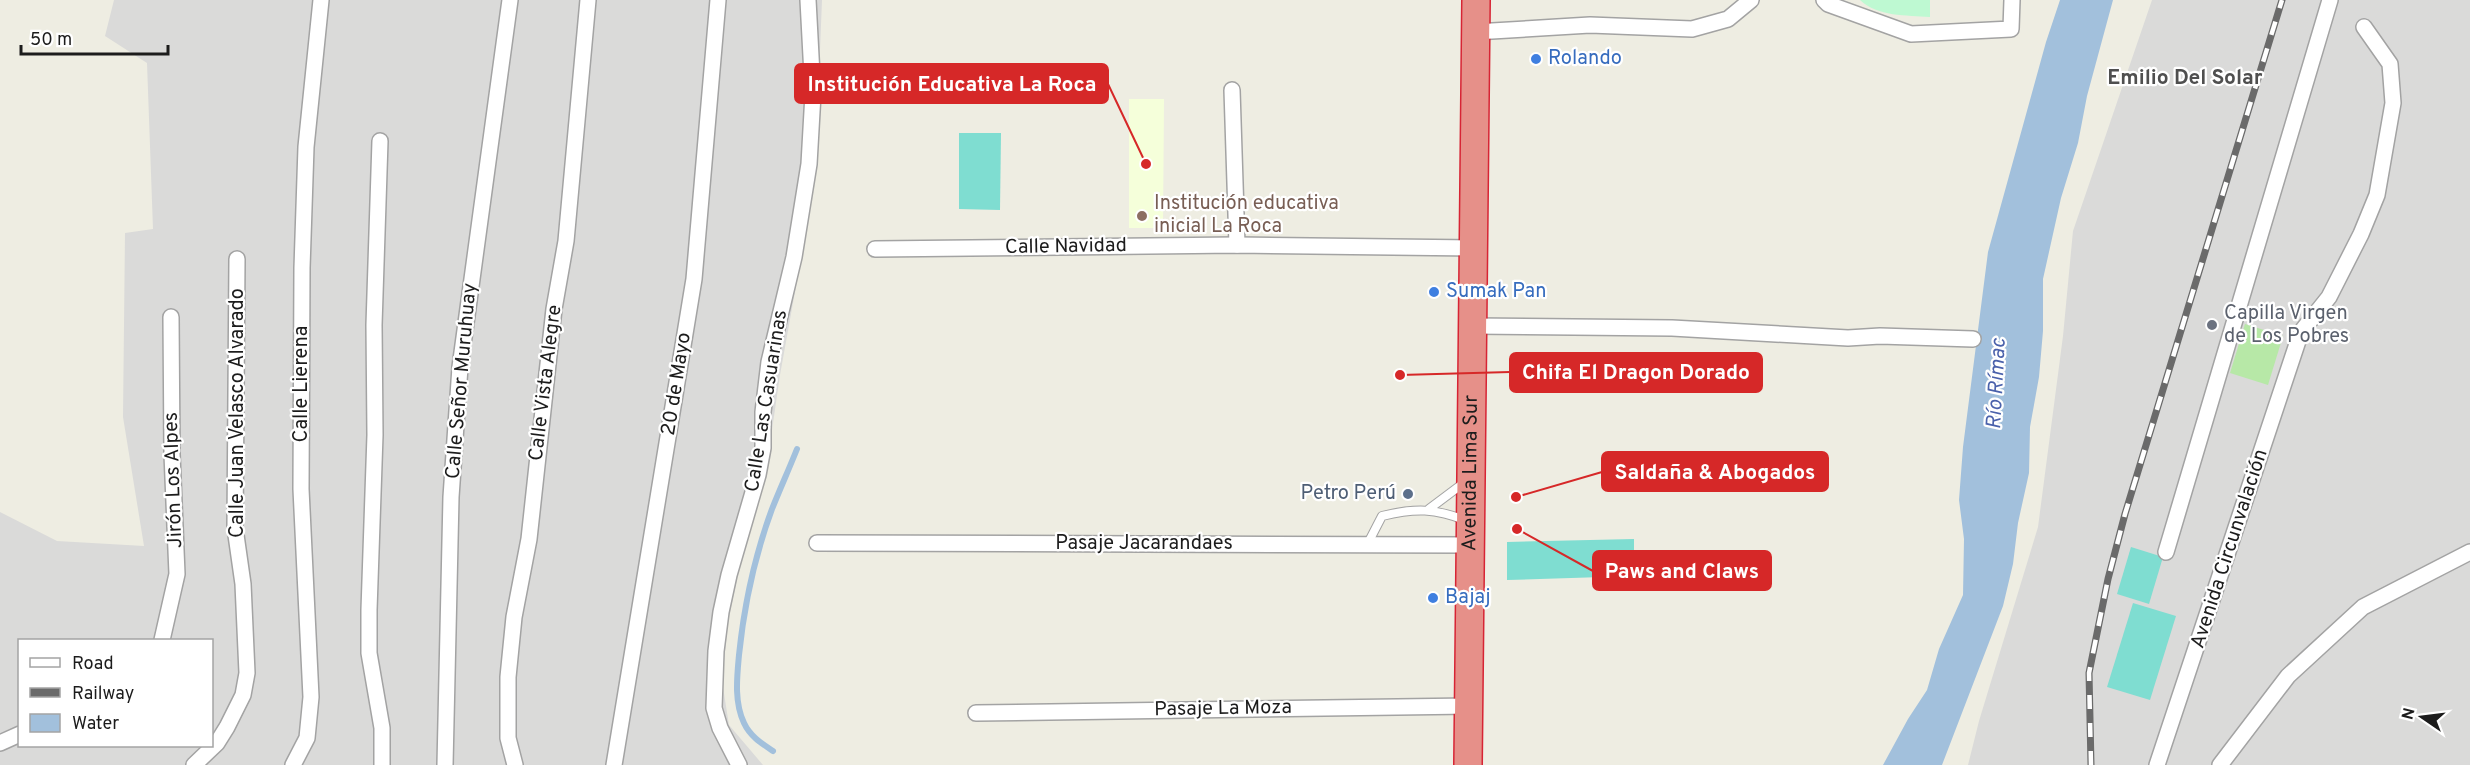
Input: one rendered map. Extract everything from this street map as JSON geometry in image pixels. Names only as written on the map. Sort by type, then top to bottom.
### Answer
[{"type":"highway","name":"Avenida Lima Sur","points":[[1468,765],[1476,0]]},
{"type":"street","name":"Calle Lierena","points":[[293,765],[307,738],[310,707],[301,489],[302,268],[306,147],[321,0]]},
{"type":"street","name":"Calle Señor Muruhuay","points":[[445,765],[451,497],[460,367],[510,0]]},
{"type":"street","name":"Calle Vista Alegre","points":[[515,765],[508,738],[508,677],[514,617],[529,539],[554,309],[566,241],[588,0]]},
{"type":"street","name":"20 de Mayo","points":[[614,765],[694,279],[718,0]]},
{"type":"street","name":"Calle Las Casuarinas","points":[[739,765],[720,728],[713,696],[721,612],[759,475],[769,362],[794,257],[809,164],[813,94],[808,0]]},
{"type":"street","points":[[1475,32],[1590,25],[1692,29],[1728,19],[1751,0]]},
{"type":"street","points":[[1824,0],[1828,4],[1911,34],[2011,29],[2012,0]]},
{"type":"street","points":[[2166,552],[2330,0]]},
{"type":"street","name":"Avenida Circunvalación","points":[[2157,765],[2301,332],[2329,297],[2361,234],[2376,195],[2393,103],[2390,64],[2364,27]]},
{"type":"street","points":[[1232,90],[1237,245]]},
{"type":"street","points":[[380,141],[374,336],[375,435],[369,653],[382,728],[382,765]]},
{"type":"street","name":"Calle Navidad","points":[[875,249],[1237,245],[1474,248]]},
{"type":"street","name":"Calle Juan Velasco Alvarado","points":[[213,747],[227,727],[243,695],[247,672],[243,584],[235,528],[237,259]]},
{"type":"street","name":"Jirón Los Alpes","points":[[162,639],[177,574],[172,454],[171,317]]},
{"type":"street","points":[[1473,326],[1672,328],[1848,338],[1880,336],[1973,339]]},
{"type":"street","name":"Pasaje Jacarandaes","points":[[817,543],[1366,545],[1471,534]]},
{"type":"street","points":[[2220,765],[2288,676],[2363,607],[2470,552]]},
{"type":"street","name":"Pasaje La Moza","points":[[976,713],[1470,706]]},
{"type":"street","points":[[0,743],[18,735]]},
{"type":"street","name":"Calle Juan Velasco Alvarado","points":[[194,765],[213,747]]},
{"type":"lane","points":[[1430,509],[1455,488],[1472,478]]},
{"type":"lane","points":[[1366,545],[1382,516],[1402,511],[1430,509],[1447,513],[1471,534]]},
{"type":"shaded area","points":[[114,0],[822,0],[809,214],[780,375],[765,478],[745,541],[728,621],[722,681],[729,725],[763,765],[0,765],[0,512],[57,541],[144,546],[123,417],[125,233],[153,229],[147,63],[105,36]]},
{"type":"shaded area","points":[[1860,0],[1930,0],[1930,17],[1875,10]]},
{"type":"shaded area","points":[[2152,0],[2470,0],[2470,765],[1968,765],[1979,721],[2038,527],[2063,336],[2073,231]]},
{"type":"shaded area","points":[[1129,99],[1164,99],[1163,228],[1129,228]]},
{"type":"shaded area","points":[[959,133],[1001,133],[1000,210],[959,209]]},
{"type":"shaded area","points":[[1634,539],[1634,576],[1507,580],[1507,542]]},
{"type":"shaded area","points":[[2131,547],[2163,557],[2149,604],[2117,594]]},
{"type":"shaded area","points":[[2133,603],[2176,616],[2150,700],[2107,687]]},
{"type":"green space","points":[[2245,324],[2283,336],[2268,385],[2230,373]]},
{"type":"water","name":"Río Rímac","points":[[2060,0],[2113,0],[2087,96],[2078,143],[2061,198],[2043,279],[2043,331],[2039,377],[2030,427],[2029,473],[2018,523],[2013,564],[2003,606],[1942,765],[1883,765],[1927,690],[1939,649],[1963,595],[1964,539],[1959,500],[1963,447],[1988,252],[2046,42]]},
{"type":"waterway","points":[[773,751],[746,728],[737,698],[738,672],[741,637],[755,562],[772,509],[797,449]]},
{"type":"railway","points":[[2091,765],[2089,673],[2108,579],[2125,514],[2282,0]]},
{"type":"place","name":"Rolando","points":[[1536,59]]},
{"type":"place","name":"Institución Educativa La Roca","points":[[1146,164]]},
{"type":"place","name":"Institución educativa inicial La Roca","points":[[1142,216]]},
{"type":"place","name":"Sumak Pan","points":[[1434,292]]},
{"type":"place","name":"Capilla Virgen de Los Pobres","points":[[2212,325]]},
{"type":"place","name":"Chifa El Dragon Dorado","points":[[1400,375]]},
{"type":"place","name":"Petro Perú","points":[[1408,494]]},
{"type":"place","name":"Saldaña & Abogados","points":[[1516,497]]},
{"type":"place","name":"Paws and Claws","points":[[1517,529]]},
{"type":"place","name":"Bajaj","points":[[1433,598]]},
{"type":"district","name":"Emilio Del Solar","points":[[2185,78]]}]
